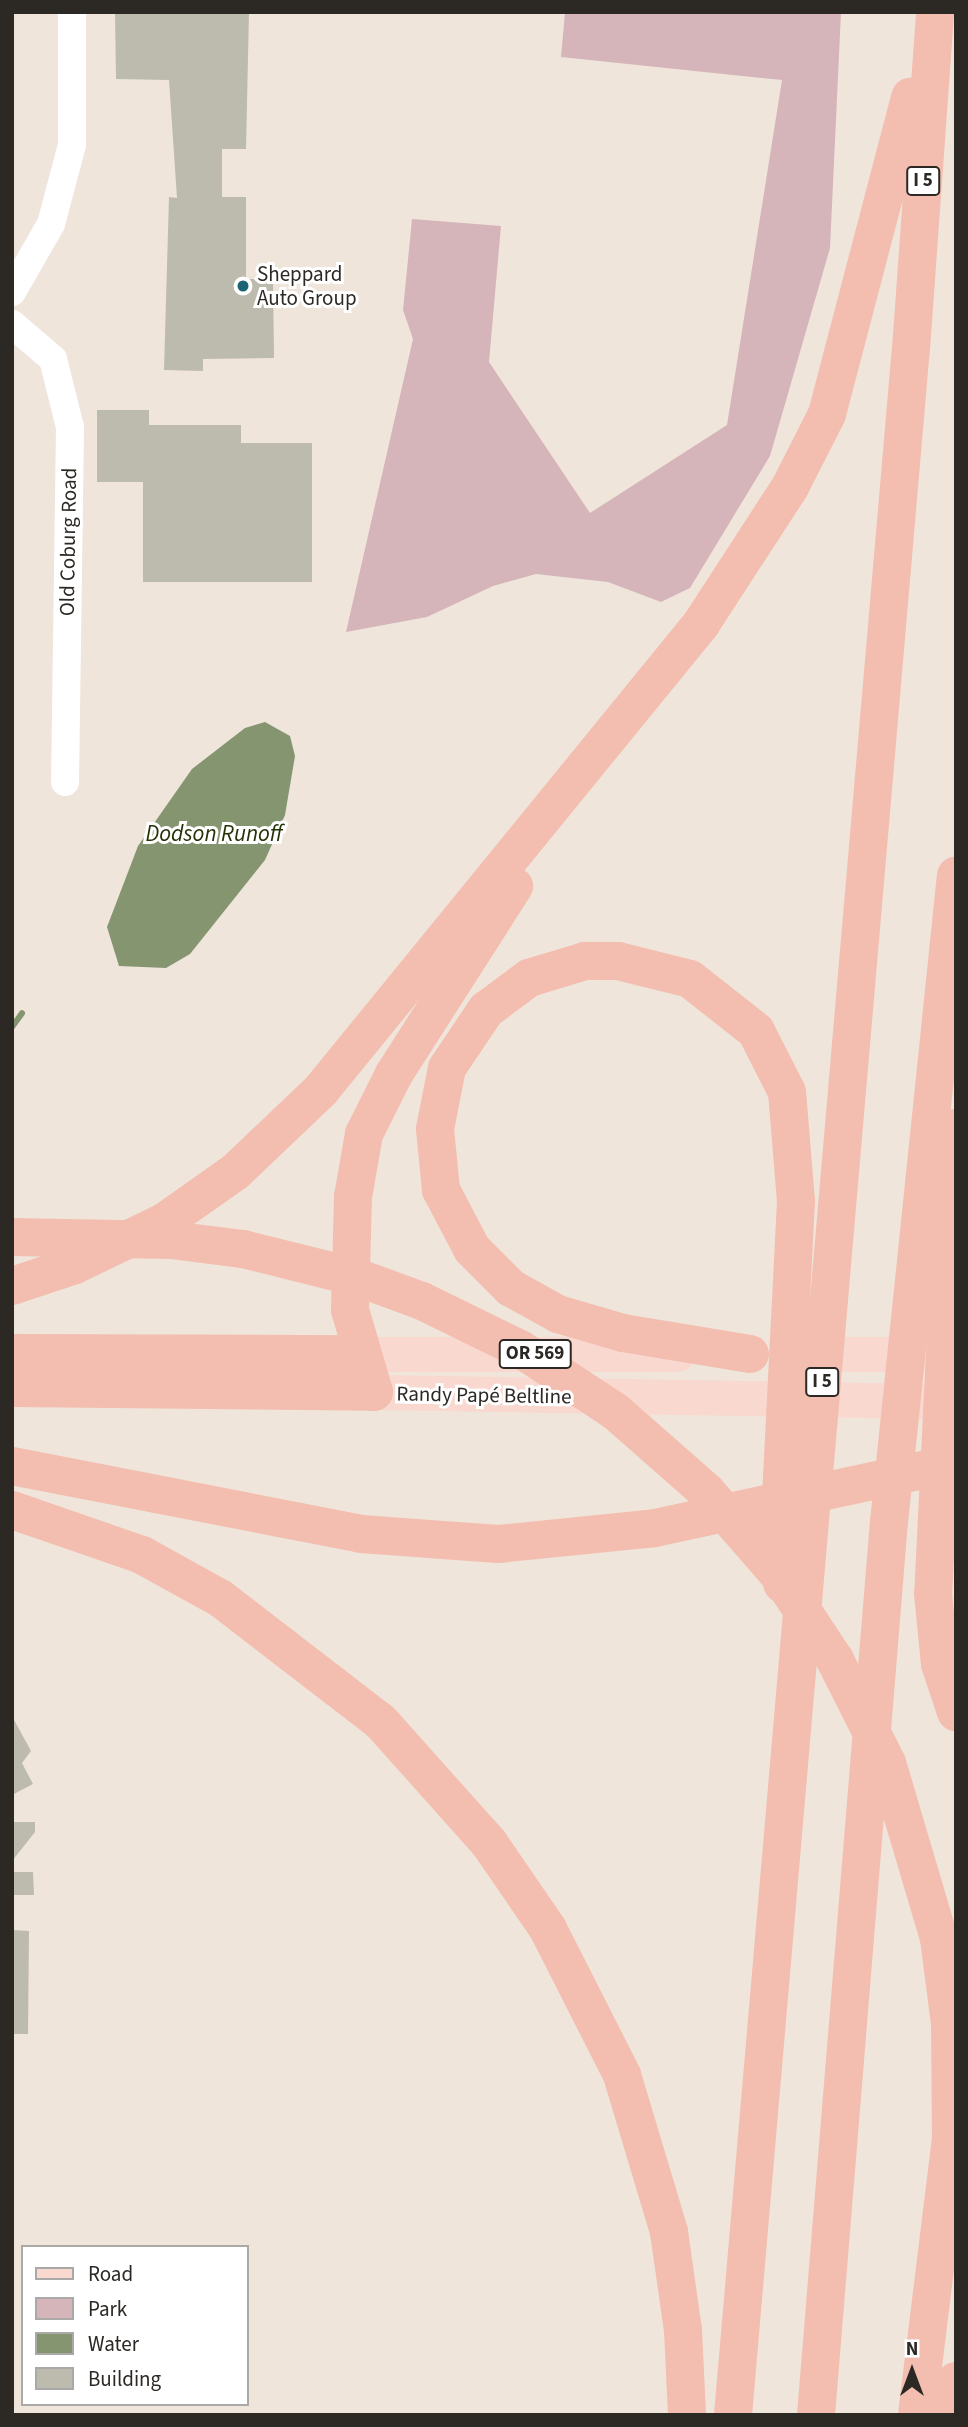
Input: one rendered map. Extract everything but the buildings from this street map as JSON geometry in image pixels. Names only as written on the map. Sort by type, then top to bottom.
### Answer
[{"type":"highway","points":[[12,1286],[75,1265],[164,1222],[235,1172],[321,1090],[701,624],[790,487],[827,414],[872,263],[929,12]]},
{"type":"highway","name":"I 5","points":[[733,2415],[797,1677],[934,12]]},
{"type":"highway","points":[[374,1392],[359,1354],[349,1248],[364,1134],[394,1074],[610,737]]},
{"type":"highway","points":[[816,2415],[889,1522],[955,904]]},
{"type":"highway","points":[[750,1354],[624,1333],[558,1314],[511,1288],[472,1249],[441,1189],[435,1129],[447,1068],[486,1010],[555,967],[585,961],[651,965],[690,979],[756,1031],[787,1092],[796,1201],[778,1555],[797,1677]]},
{"type":"highway","points":[[956,1128],[933,1593],[937,1650],[956,1712]]},
{"type":"highway","points":[[12,1237],[171,1240],[243,1250],[338,1271],[422,1301],[522,1350],[595,1397],[677,1463],[750,1539],[808,1617],[870,1724],[924,1872],[946,1983],[953,2084],[932,2320],[917,2415]]},
{"type":"highway","name":"Randy Papé Beltline","points":[[12,1353],[359,1354]]},
{"type":"highway","name":"Randy Papé Beltline","points":[[12,1388],[374,1392]]},
{"type":"highway","points":[[12,1466],[319,1527],[450,1543],[595,1536],[737,1513],[956,1463]]},
{"type":"highway","points":[[12,1510],[142,1555],[220,1598],[290,1649],[414,1756],[527,1894],[548,1928],[622,2075],[656,2181],[677,2281],[687,2415]]},
{"type":"highway","points":[[948,2415],[956,2381]]},
{"type":"main road","name":"Randy Papé Beltline","points":[[359,1354],[956,1354]]},
{"type":"main road","name":"Randy Papé Beltline","points":[[374,1392],[956,1402]]},
{"type":"street","points":[[12,292],[51,224],[72,145],[72,12]]},
{"type":"street","name":"Old Coburg Road","points":[[12,324],[53,359],[70,427],[65,782]]},
{"type":"green space","points":[[565,12],[841,12],[830,248],[770,456],[690,588],[661,602],[608,582],[536,574],[493,586],[427,617],[346,632],[413,339],[403,310],[412,219],[501,226],[489,362],[590,513],[727,425],[782,80],[561,57]]},
{"type":"water","name":"Dodson Runoff","points":[[265,722],[290,736],[295,756],[285,815],[265,860],[190,954],[166,968],[119,966],[107,927],[138,846],[192,769],[245,728]]},
{"type":"waterway","points":[[12,1027],[22,1013]]},
{"type":"place","name":"Sheppard Auto Group","points":[[243,286]]}]
